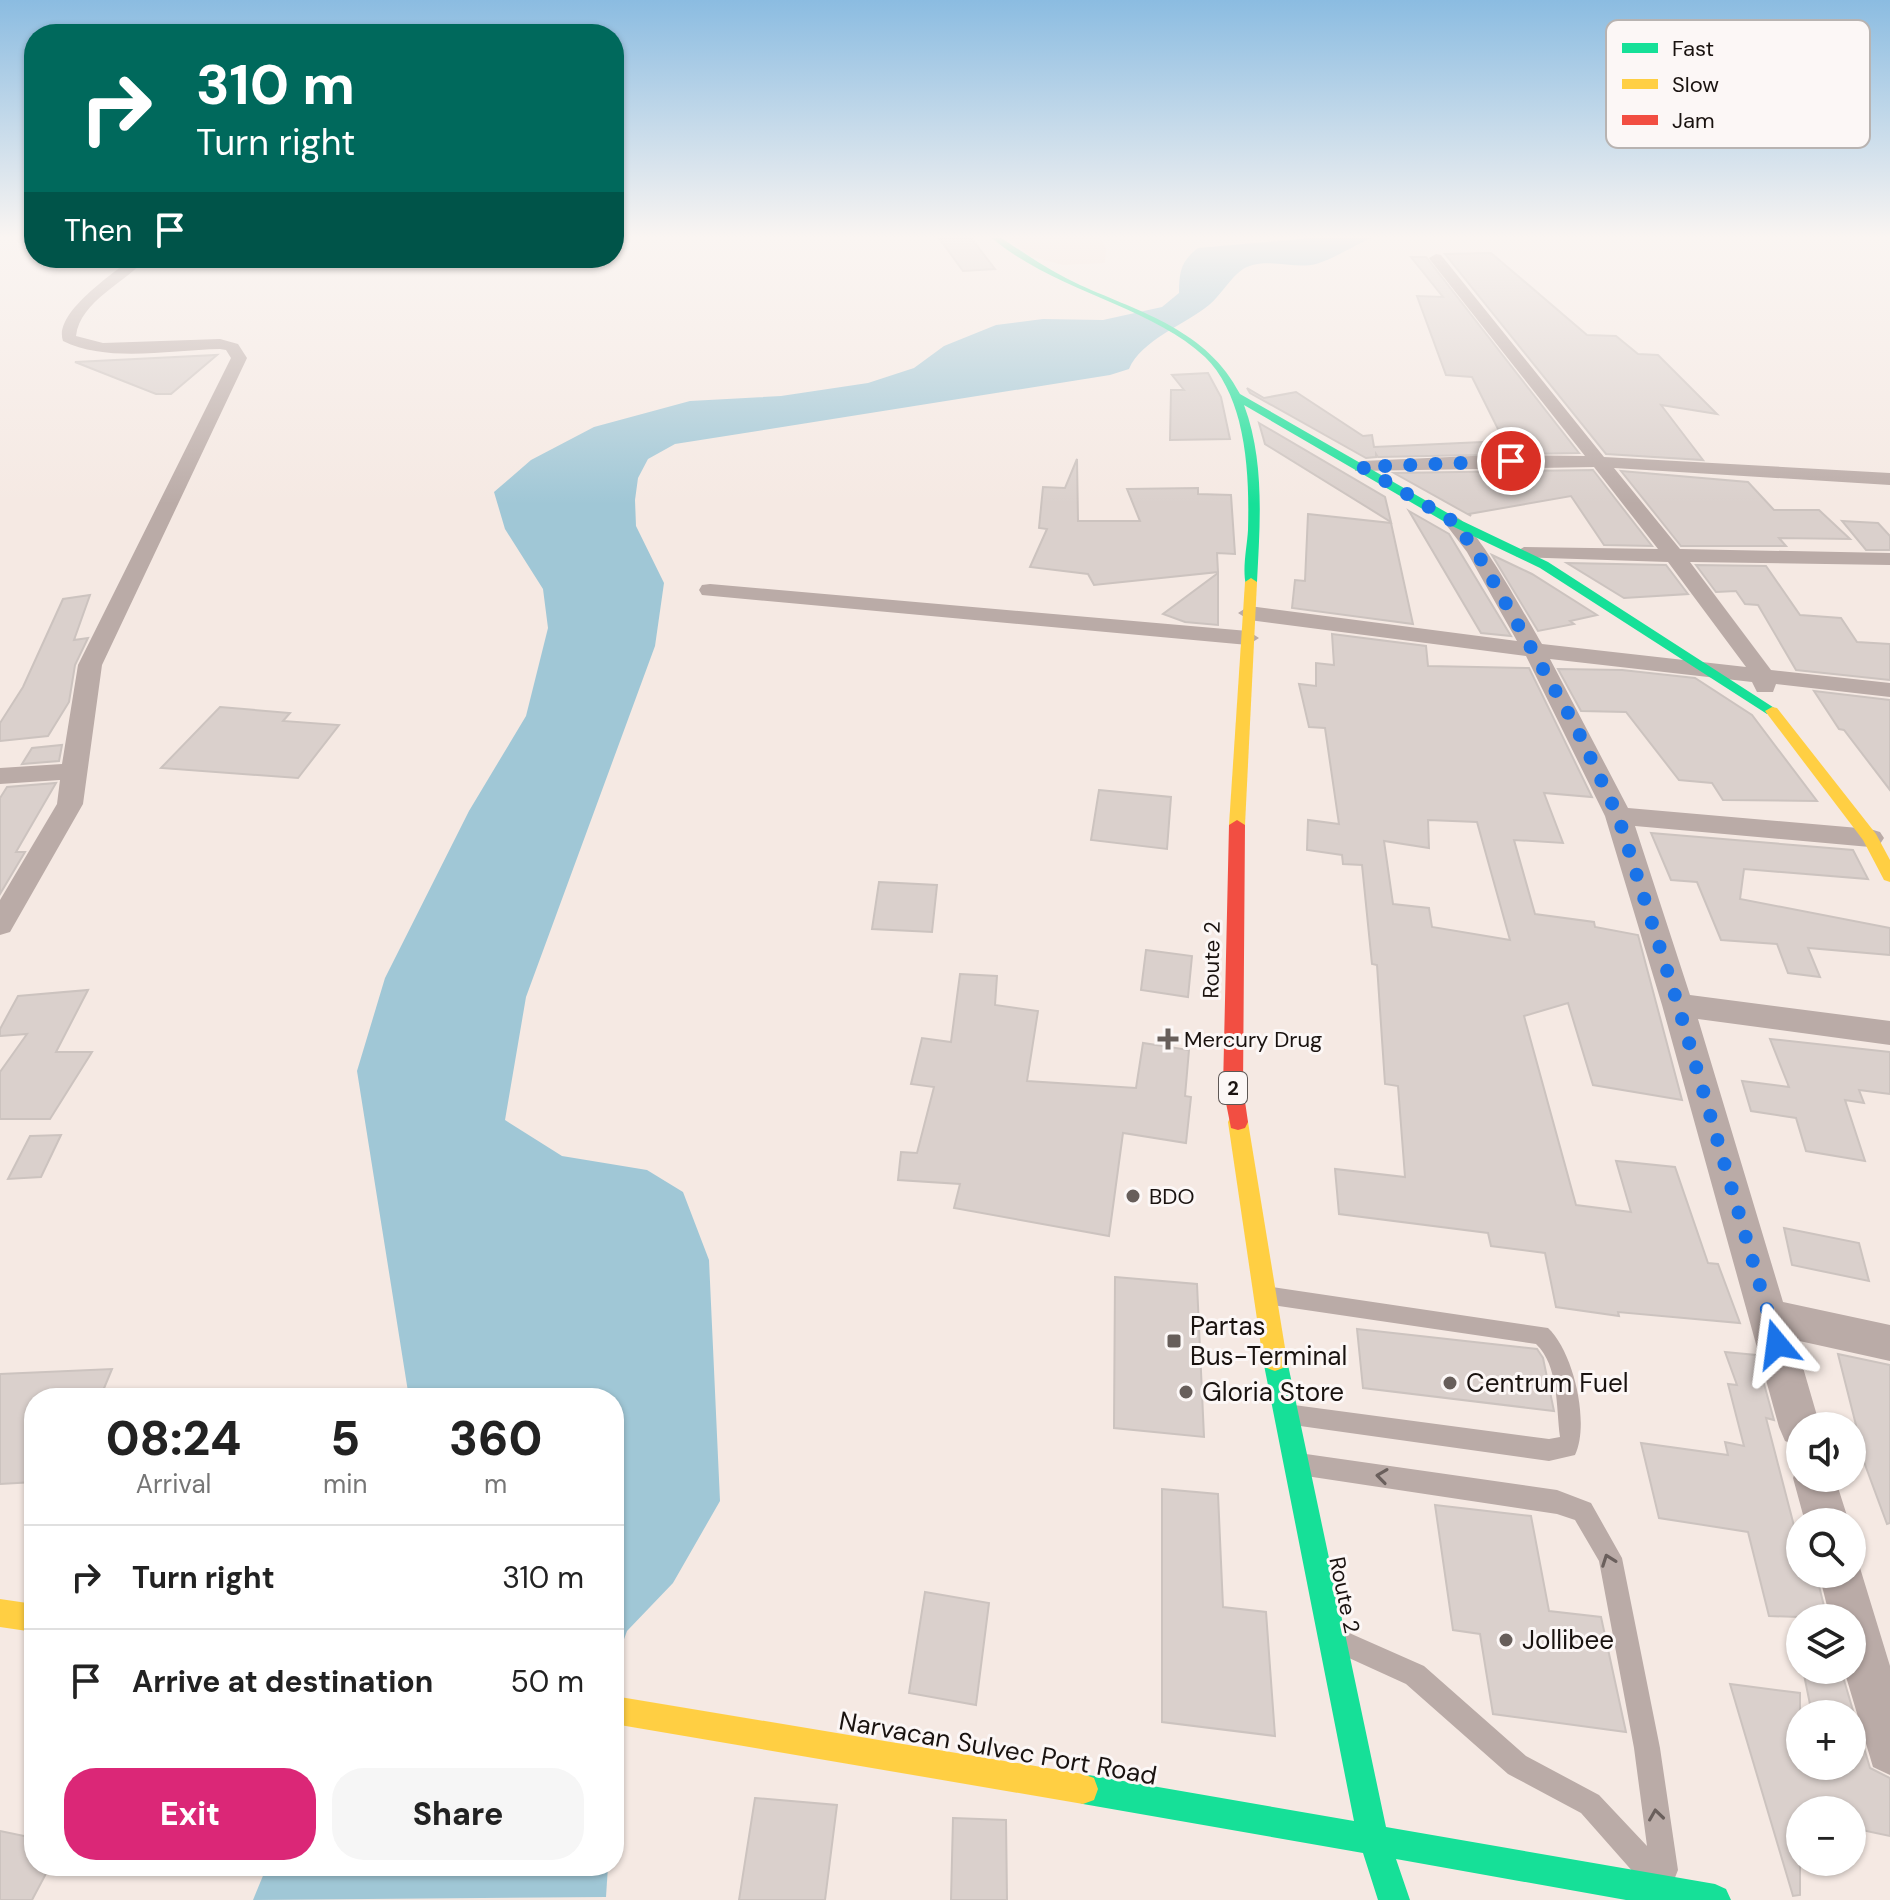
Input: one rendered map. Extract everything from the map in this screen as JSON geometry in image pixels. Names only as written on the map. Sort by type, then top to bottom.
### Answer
[{"type":"main road","name":"Route 2","points":[[1160,327],[1194,343],[1220,367],[1236,396],[1253,464],[1248,638],[1236,850],[1233,1088],[1292,1463],[1373,1838],[1394,1900]]},
{"type":"main road","points":[[1236,396],[1454,522],[1524,553],[1767,705],[1880,840],[1890,876]]},
{"type":"main road","points":[[0,1613],[24,1617]]},
{"type":"main road","name":"Narvacan Sulvec Port Road","points":[[624,1712],[1373,1838],[1715,1900]]},
{"type":"street","points":[[0,925],[51,843],[70,804],[90,665],[239,358],[232,347],[220,344],[87,347],[68,338],[70,327]]},
{"type":"street","points":[[1491,327],[1722,616],[1763,675],[1767,705]]},
{"type":"street","points":[[1362,467],[1457,461],[1599,462],[1890,479]]},
{"type":"street","points":[[1454,522],[1476,551],[1534,650],[1576,727],[1618,816],[1678,1005],[1796,1412]]},
{"type":"street","points":[[1524,553],[1890,559]]},
{"type":"street","points":[[710,590],[1248,638]]},
{"type":"street","points":[[1249,613],[1534,650],[1890,690]]},
{"type":"street","points":[[0,776],[75,771]]},
{"type":"street","points":[[1618,816],[1880,840]]},
{"type":"street","points":[[1678,1005],[1890,1033]]},
{"type":"street","points":[[1769,1317],[1890,1343]]},
{"type":"street","points":[[1845,1588],[1890,1750]]},
{"type":"lane","points":[[1263,1294],[1541,1335],[1551,1341],[1558,1355],[1571,1439],[1567,1447],[1549,1450],[1283,1414]]},
{"type":"lane","points":[[1292,1463],[1557,1502],[1583,1511],[1610,1558],[1647,1748],[1667,1892]]},
{"type":"lane","points":[[1329,1636],[1415,1675],[1517,1765],[1590,1804],[1617,1830],[1667,1892]]},
{"type":"water","points":[[992,327],[1175,327],[1143,349],[1129,369],[1110,375],[675,444],[648,459],[638,478],[636,526],[664,583],[655,646],[526,997],[505,1120],[562,1156],[647,1170],[683,1192],[709,1260],[720,1501],[673,1583],[627,1631],[624,1639],[624,1388],[407,1388],[357,1071],[385,978],[469,811],[526,716],[548,628],[543,589],[505,529],[494,492],[531,460],[594,427],[690,401],[781,396],[868,383],[914,368],[944,346]]},
{"type":"water","points":[[263,1876],[607,1876],[606,1897],[253,1900]]},
{"type":"building","points":[[1428,327],[1480,327],[1579,453],[1378,457],[1376,454],[1376,457],[1366,458],[1250,393],[1247,388],[1264,398],[1296,392],[1363,436],[1372,435],[1374,447],[1504,441],[1472,377],[1446,375]]},
{"type":"building","points":[[1503,327],[1577,327],[1587,335],[1616,336],[1638,354],[1658,355],[1717,414],[1661,405],[1703,460],[1606,454]]},
{"type":"building","points":[[217,355],[171,394],[156,394],[75,362]]},
{"type":"building","points":[[1208,373],[1221,397],[1230,439],[1170,440],[1171,390],[1184,390],[1172,375]]},
{"type":"building","points":[[1259,423],[1385,497],[1391,522],[1265,444]]},
{"type":"building","points":[[1077,459],[1078,521],[1140,521],[1127,489],[1198,488],[1198,494],[1231,495],[1235,554],[1217,553],[1218,572],[1094,585],[1088,574],[1030,567],[1047,529],[1039,528],[1043,487],[1065,488]]},
{"type":"building","points":[[1593,470],[1652,546],[1604,545],[1571,496],[1469,514],[1471,516],[1394,473]]},
{"type":"building","points":[[1621,471],[1748,482],[1774,510],[1819,510],[1850,539],[1779,538],[1786,546],[1681,546]]},
{"type":"building","points":[[1409,511],[1449,534],[1511,636],[1481,633]]},
{"type":"building","points":[[1308,514],[1391,523],[1413,624],[1292,608],[1295,580],[1305,581]]},
{"type":"building","points":[[1842,521],[1878,523],[1890,536],[1890,550],[1866,550]]},
{"type":"building","points":[[1492,555],[1532,574],[1597,615],[1570,621],[1574,624],[1538,631]]},
{"type":"building","points":[[1567,563],[1666,565],[1688,594],[1624,598]]},
{"type":"building","points":[[1696,565],[1766,566],[1800,615],[1841,618],[1857,642],[1890,644],[1890,680],[1796,670],[1758,605],[1745,604],[1736,591],[1716,592]]},
{"type":"building","points":[[1218,573],[1218,625],[1185,622],[1163,614]]},
{"type":"building","points":[[90,595],[74,640],[88,638],[75,665],[69,702],[48,736],[0,741],[0,723],[23,687],[63,599]]},
{"type":"building","points":[[1332,634],[1426,646],[1428,666],[1529,668],[1592,797],[1544,793],[1563,843],[1514,840],[1535,914],[1594,922],[1595,927],[1638,935],[1682,1100],[1593,1085],[1568,1003],[1524,1016],[1576,1205],[1631,1212],[1616,1161],[1675,1167],[1708,1263],[1718,1264],[1740,1323],[1618,1312],[1619,1316],[1556,1307],[1545,1253],[1491,1246],[1488,1233],[1339,1214],[1335,1169],[1405,1177],[1398,1086],[1385,1084],[1377,965],[1372,964],[1362,865],[1343,864],[1342,855],[1307,850],[1308,820],[1339,824],[1325,728],[1309,727],[1299,684],[1316,686],[1316,663],[1334,665]],"holes":[[[1428,820],[1477,822],[1510,940],[1432,927],[1429,908],[1393,904],[1384,841],[1429,848]]]},
{"type":"building","points":[[1558,669],[1622,670],[1695,678],[1752,715],[1817,801],[1723,800],[1712,783],[1679,780],[1626,712],[1581,711]]},
{"type":"building","points":[[1814,691],[1890,700],[1890,790],[1844,730],[1839,729]]},
{"type":"building","points":[[220,707],[290,713],[283,721],[339,725],[298,778],[161,768]]},
{"type":"building","points":[[62,745],[59,761],[22,764],[32,748]]},
{"type":"building","points":[[56,783],[16,852],[25,852],[0,894],[0,798],[7,787]]},
{"type":"building","points":[[1099,790],[1171,797],[1167,849],[1091,840]]},
{"type":"building","points":[[1651,833],[1853,850],[1868,879],[1744,869],[1740,899],[1890,928],[1890,955],[1808,948],[1820,977],[1788,973],[1777,944],[1721,940],[1697,882],[1671,880]]},
{"type":"building","points":[[879,882],[937,885],[932,932],[872,929]]},
{"type":"building","points":[[1146,950],[1192,956],[1188,997],[1141,990]]},
{"type":"building","points":[[960,974],[997,976],[995,1005],[1038,1011],[1027,1081],[1136,1088],[1143,1043],[1189,1050],[1185,1096],[1191,1097],[1186,1143],[1123,1133],[1109,1236],[954,1208],[960,1184],[898,1180],[901,1152],[917,1153],[934,1087],[911,1084],[922,1038],[951,1042]]},
{"type":"building","points":[[88,990],[56,1052],[92,1052],[50,1119],[0,1119],[0,1072],[27,1034],[0,1036],[0,1029],[18,996]]},
{"type":"building","points":[[1770,1039],[1890,1052],[1890,1094],[1859,1090],[1864,1103],[1845,1100],[1865,1161],[1806,1151],[1796,1118],[1751,1111],[1742,1081],[1789,1087]]},
{"type":"building","points":[[61,1135],[41,1177],[8,1179],[30,1136]]},
{"type":"building","points":[[1784,1228],[1859,1243],[1869,1281],[1792,1265]]},
{"type":"building","points":[[1115,1277],[1197,1284],[1204,1437],[1114,1428]]},
{"type":"building","points":[[1357,1329],[1537,1349],[1543,1358],[1554,1411],[1363,1388]]},
{"type":"building","points":[[1725,1352],[1756,1355],[1774,1420],[1766,1418],[1789,1508],[1786,1508],[1786,1588],[1820,1588],[1824,1604],[1786,1604],[1786,1617],[1769,1616],[1748,1532],[1659,1518],[1641,1443],[1728,1455],[1725,1442],[1744,1446],[1728,1384],[1737,1385]]},
{"type":"building","points":[[1838,1354],[1890,1365],[1890,1523],[1887,1524],[1866,1467],[1866,1412],[1853,1412]]},
{"type":"building","points":[[112,1369],[104,1388],[24,1388],[24,1483],[0,1484],[0,1374]]},
{"type":"building","points":[[1162,1489],[1218,1494],[1223,1607],[1266,1612],[1275,1736],[1162,1722]]},
{"type":"building","points":[[1435,1505],[1531,1516],[1549,1611],[1601,1617],[1626,1732],[1493,1714],[1480,1634],[1453,1630]]},
{"type":"building","points":[[925,1592],[989,1603],[976,1705],[909,1693]]},
{"type":"building","points":[[1730,1684],[1800,1693],[1800,1700],[1786,1700],[1786,1780],[1866,1780],[1866,1754],[1870,1768],[1890,1778],[1890,1836],[1866,1831],[1866,1796],[1786,1796],[1786,1872]]},
{"type":"building","points":[[1806,1684],[1845,1684],[1850,1700],[1809,1700]]},
{"type":"building","points":[[755,1798],[837,1805],[825,1900],[739,1900]]},
{"type":"building","points":[[953,1818],[1006,1820],[1007,1900],[951,1900]]},
{"type":"building","points":[[0,1831],[24,1836],[24,1876],[45,1876],[32,1900],[0,1900]]},
{"type":"building","points":[[1787,1876],[1800,1876],[1800,1895],[1793,1896]]},
{"type":"traffic: fast","points":[[1165,327],[1190,341],[1221,369],[1244,418],[1253,472],[1251,582]]},
{"type":"traffic: fast","points":[[1236,396],[1454,522],[1544,565],[1772,711]]},
{"type":"traffic: fast","points":[[1275,1360],[1373,1838],[1394,1900]]},
{"type":"traffic: fast","points":[[1083,1789],[1715,1900]]},
{"type":"traffic: slow","points":[[1237,825],[1251,582]]},
{"type":"traffic: slow","points":[[1772,711],[1870,838],[1890,876]]},
{"type":"traffic: slow","points":[[1238,1122],[1275,1360]]},
{"type":"traffic: slow","points":[[0,1613],[24,1617]]},
{"type":"traffic: slow","points":[[624,1712],[1083,1789]]},
{"type":"traffic: jam","points":[[1237,825],[1233,1088],[1238,1122]]},
{"type":"place","name":"Mercury Drug","points":[[1168,1039]]},
{"type":"place","name":"BDO","points":[[1133,1196]]},
{"type":"place","name":"Partas Bus-Terminal","points":[[1174,1341]]},
{"type":"place","name":"Centrum Fuel","points":[[1450,1383]]},
{"type":"place","name":"Gloria Store","points":[[1186,1392]]},
{"type":"place","name":"Jollibee","points":[[1506,1640]]},
{"type":"route","points":[[1511,461],[1362,467],[1454,522],[1476,551],[1576,727],[1618,816],[1678,1005],[1777,1344]]}]
